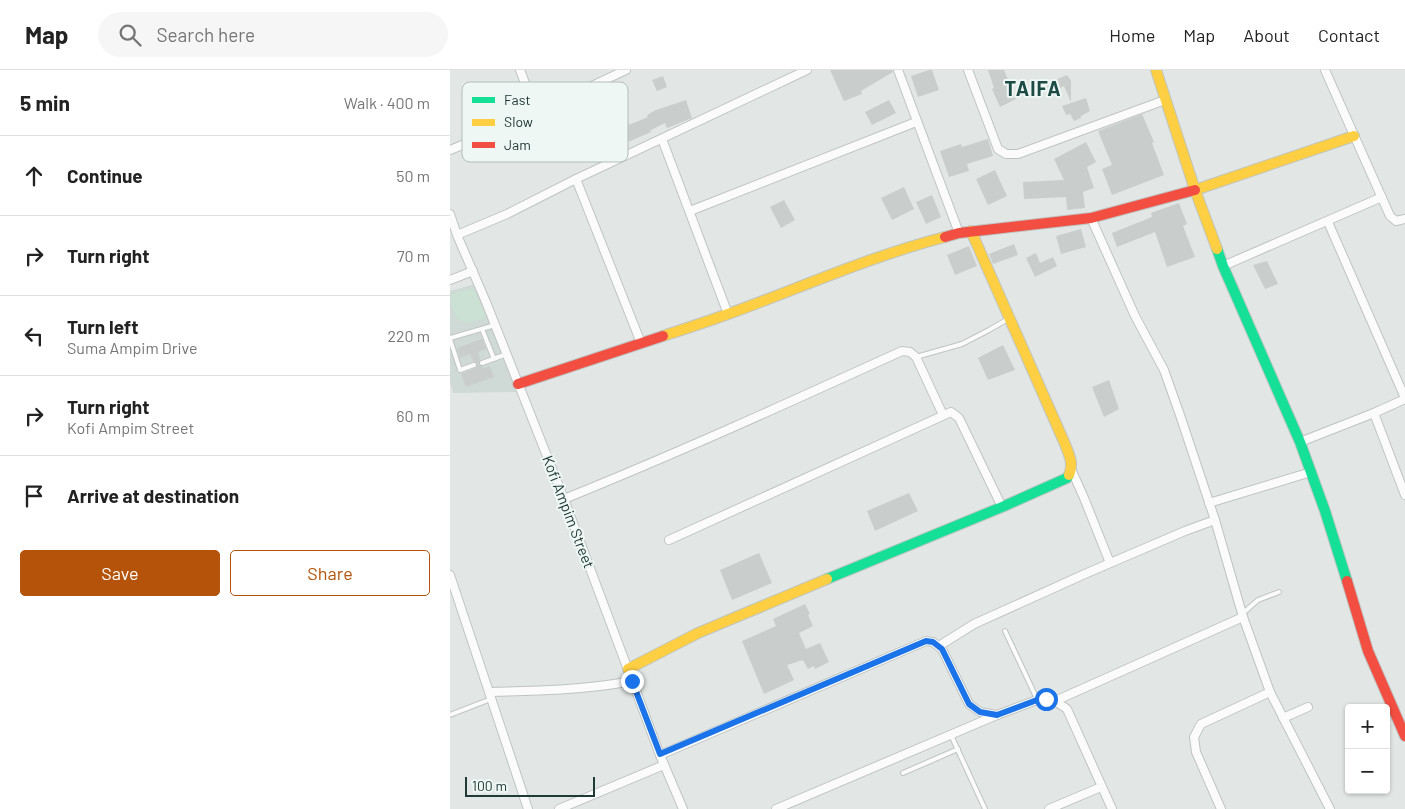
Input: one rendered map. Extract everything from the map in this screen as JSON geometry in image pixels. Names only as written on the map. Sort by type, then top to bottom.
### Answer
[{"type":"street","points":[[520,70],[525,82]]},
{"type":"street","points":[[600,82],[626,70]]},
{"type":"street","points":[[628,155],[808,70]]},
{"type":"street","points":[[898,70],[959,233]]},
{"type":"street","points":[[968,70],[998,150],[1006,154],[1018,154],[1165,100]]},
{"type":"street","points":[[1156,70],[1195,190],[1223,266],[1300,442],[1325,511],[1368,651],[1405,736]]},
{"type":"street","points":[[1325,70],[1390,216],[1396,221],[1405,219]]},
{"type":"street","points":[[690,211],[916,122]]},
{"type":"street","points":[[518,384],[728,314],[917,244],[972,231],[1091,218],[1195,190],[1354,136]]},
{"type":"street","points":[[662,139],[728,314]]},
{"type":"street","points":[[450,150],[462,145]]},
{"type":"street","points":[[458,235],[507,214],[613,162]]},
{"type":"street","points":[[576,179],[641,343]]},
{"type":"street","points":[[1223,266],[1382,197]]},
{"type":"street","name":"Kofi Ampim Street","points":[[450,214],[452,227],[458,235],[507,354],[564,499],[664,765],[683,809]]},
{"type":"street","points":[[1091,218],[1135,316],[1164,370],[1215,520],[1243,615],[1270,692],[1330,809]]},
{"type":"street","points":[[1300,442],[1374,413],[1405,398],[1328,222]]},
{"type":"street","points":[[972,231],[1065,444],[1072,464],[1072,470],[1110,563]]},
{"type":"street","points":[[450,280],[473,272]]},
{"type":"street","points":[[564,499],[664,458],[902,351],[910,352],[916,358],[943,415]]},
{"type":"street","points":[[669,540],[951,412],[959,418],[1002,507]]},
{"type":"street","points":[[1374,413],[1405,496]]},
{"type":"street","points":[[628,669],[698,633],[1061,481],[1067,478],[1072,470]]},
{"type":"street","points":[[1209,503],[1311,472]]},
{"type":"street","points":[[936,644],[974,624],[1110,563],[1215,520]]},
{"type":"street","points":[[450,575],[528,809]]},
{"type":"street","points":[[1055,701],[1243,615]]},
{"type":"street","points":[[660,754],[926,641],[936,644],[942,649],[969,704],[980,712],[997,715]]},
{"type":"street","points":[[490,695],[567,690],[632,681]]},
{"type":"street","points":[[1221,809],[1196,752],[1194,737],[1201,724],[1270,692]]},
{"type":"street","points":[[782,808],[997,715],[1037,700],[1046,699],[1055,701],[1067,709],[1112,809]]},
{"type":"street","points":[[1283,718],[1308,706]]},
{"type":"street","points":[[559,809],[664,765]]},
{"type":"street","points":[[1049,809],[1101,787]]},
{"type":"lane","points":[[916,358],[962,344],[1010,318]]},
{"type":"lane","points":[[474,365],[460,370],[450,339],[495,325]]},
{"type":"lane","points":[[482,329],[494,358]]},
{"type":"lane","points":[[482,363],[507,354]]},
{"type":"lane","points":[[1243,615],[1258,600],[1279,592]]},
{"type":"lane","points":[[1005,631],[1037,700]]},
{"type":"lane","points":[[450,715],[490,695]]},
{"type":"lane","points":[[951,735],[984,809]]},
{"type":"lane","points":[[903,773],[958,749]]},
{"type":"shaded area","points":[[475,284],[516,392],[453,393],[450,382],[450,291]]},
{"type":"green space","points":[[474,288],[486,318],[461,321],[452,307],[450,295]]},
{"type":"building","points":[[830,70],[892,70],[893,72],[861,91],[862,94],[844,101]]},
{"type":"building","points":[[932,70],[939,90],[918,97],[911,76]]},
{"type":"building","points":[[988,70],[1004,70],[1016,99],[1000,107],[992,89],[994,88]]},
{"type":"building","points":[[1067,75],[1071,81],[1071,102],[1064,86],[1050,93],[1046,84]]},
{"type":"building","points":[[663,76],[667,87],[657,91],[652,80]]},
{"type":"building","points":[[1086,98],[1090,111],[1074,121],[1070,114],[1066,115],[1062,106]]},
{"type":"building","points":[[686,100],[692,118],[667,128],[665,123],[651,130],[651,132],[628,142],[628,122],[629,125],[648,117],[647,115]]},
{"type":"building","points":[[889,100],[896,113],[872,125],[865,112]]},
{"type":"building","points":[[1142,114],[1154,142],[1152,143],[1164,175],[1112,195],[1102,169],[1112,165],[1098,131]]},
{"type":"building","points":[[988,139],[993,156],[967,164],[969,171],[949,177],[940,151],[961,144],[962,147]]},
{"type":"building","points":[[1086,142],[1096,162],[1087,167],[1094,188],[1083,192],[1085,208],[1067,210],[1066,197],[1024,199],[1023,182],[1064,180],[1054,159]]},
{"type":"building","points":[[995,170],[1007,196],[988,205],[976,179]]},
{"type":"building","points":[[904,187],[914,209],[892,220],[881,198]]},
{"type":"building","points":[[932,195],[941,217],[926,224],[916,202]]},
{"type":"building","points":[[784,200],[795,220],[781,228],[770,207]]},
{"type":"building","points":[[1179,203],[1187,224],[1183,226],[1195,257],[1167,267],[1155,232],[1117,247],[1112,233],[1152,217],[1151,213]]},
{"type":"building","points":[[1081,229],[1086,247],[1061,254],[1056,236]]},
{"type":"building","points":[[1014,244],[1018,255],[993,264],[989,254]]},
{"type":"building","points":[[969,246],[977,266],[955,275],[947,255]]},
{"type":"building","points":[[1036,253],[1040,263],[1053,257],[1057,266],[1035,277],[1026,258]]},
{"type":"building","points":[[1267,261],[1278,284],[1265,289],[1253,265]]},
{"type":"building","points":[[482,339],[486,349],[478,352],[480,360],[478,364],[473,361],[470,354],[460,358],[457,348]]},
{"type":"building","points":[[1003,345],[1015,370],[988,380],[978,358]]},
{"type":"building","points":[[478,364],[484,368],[490,366],[494,377],[466,387],[461,374],[476,368]]},
{"type":"building","points":[[1109,380],[1119,409],[1104,417],[1092,387]]},
{"type":"building","points":[[909,493],[918,511],[875,531],[867,511]]},
{"type":"building","points":[[759,553],[772,583],[732,600],[720,570]]},
{"type":"building","points":[[805,604],[813,626],[799,633],[806,649],[820,643],[829,662],[815,669],[814,666],[808,669],[803,660],[787,665],[794,680],[764,694],[742,641],[776,626],[773,619]]},
{"type":"traffic: fast","points":[[1217,249],[1300,442],[1325,511],[1347,581]]},
{"type":"traffic: fast","points":[[827,579],[1002,507],[1067,478],[1069,475]]},
{"type":"traffic: slow","points":[[1156,70],[1195,190],[1217,249]]},
{"type":"traffic: slow","points":[[1195,190],[1354,136]]},
{"type":"traffic: slow","points":[[971,231],[1065,444],[1071,463],[1069,475]]},
{"type":"traffic: slow","points":[[663,336],[728,314],[890,253],[945,237]]},
{"type":"traffic: slow","points":[[628,669],[698,633],[827,579]]},
{"type":"traffic: jam","points":[[945,237],[959,233],[1091,218],[1195,190]]},
{"type":"traffic: jam","points":[[518,384],[663,336]]},
{"type":"traffic: jam","points":[[1347,581],[1368,651],[1405,736]]},
{"type":"district","name":"TAIFA","points":[[1033,89]]},
{"type":"route","points":[[632,681],[660,754],[926,641],[933,642],[942,649],[969,704],[980,712],[997,715],[1037,700],[1046,699]]}]
